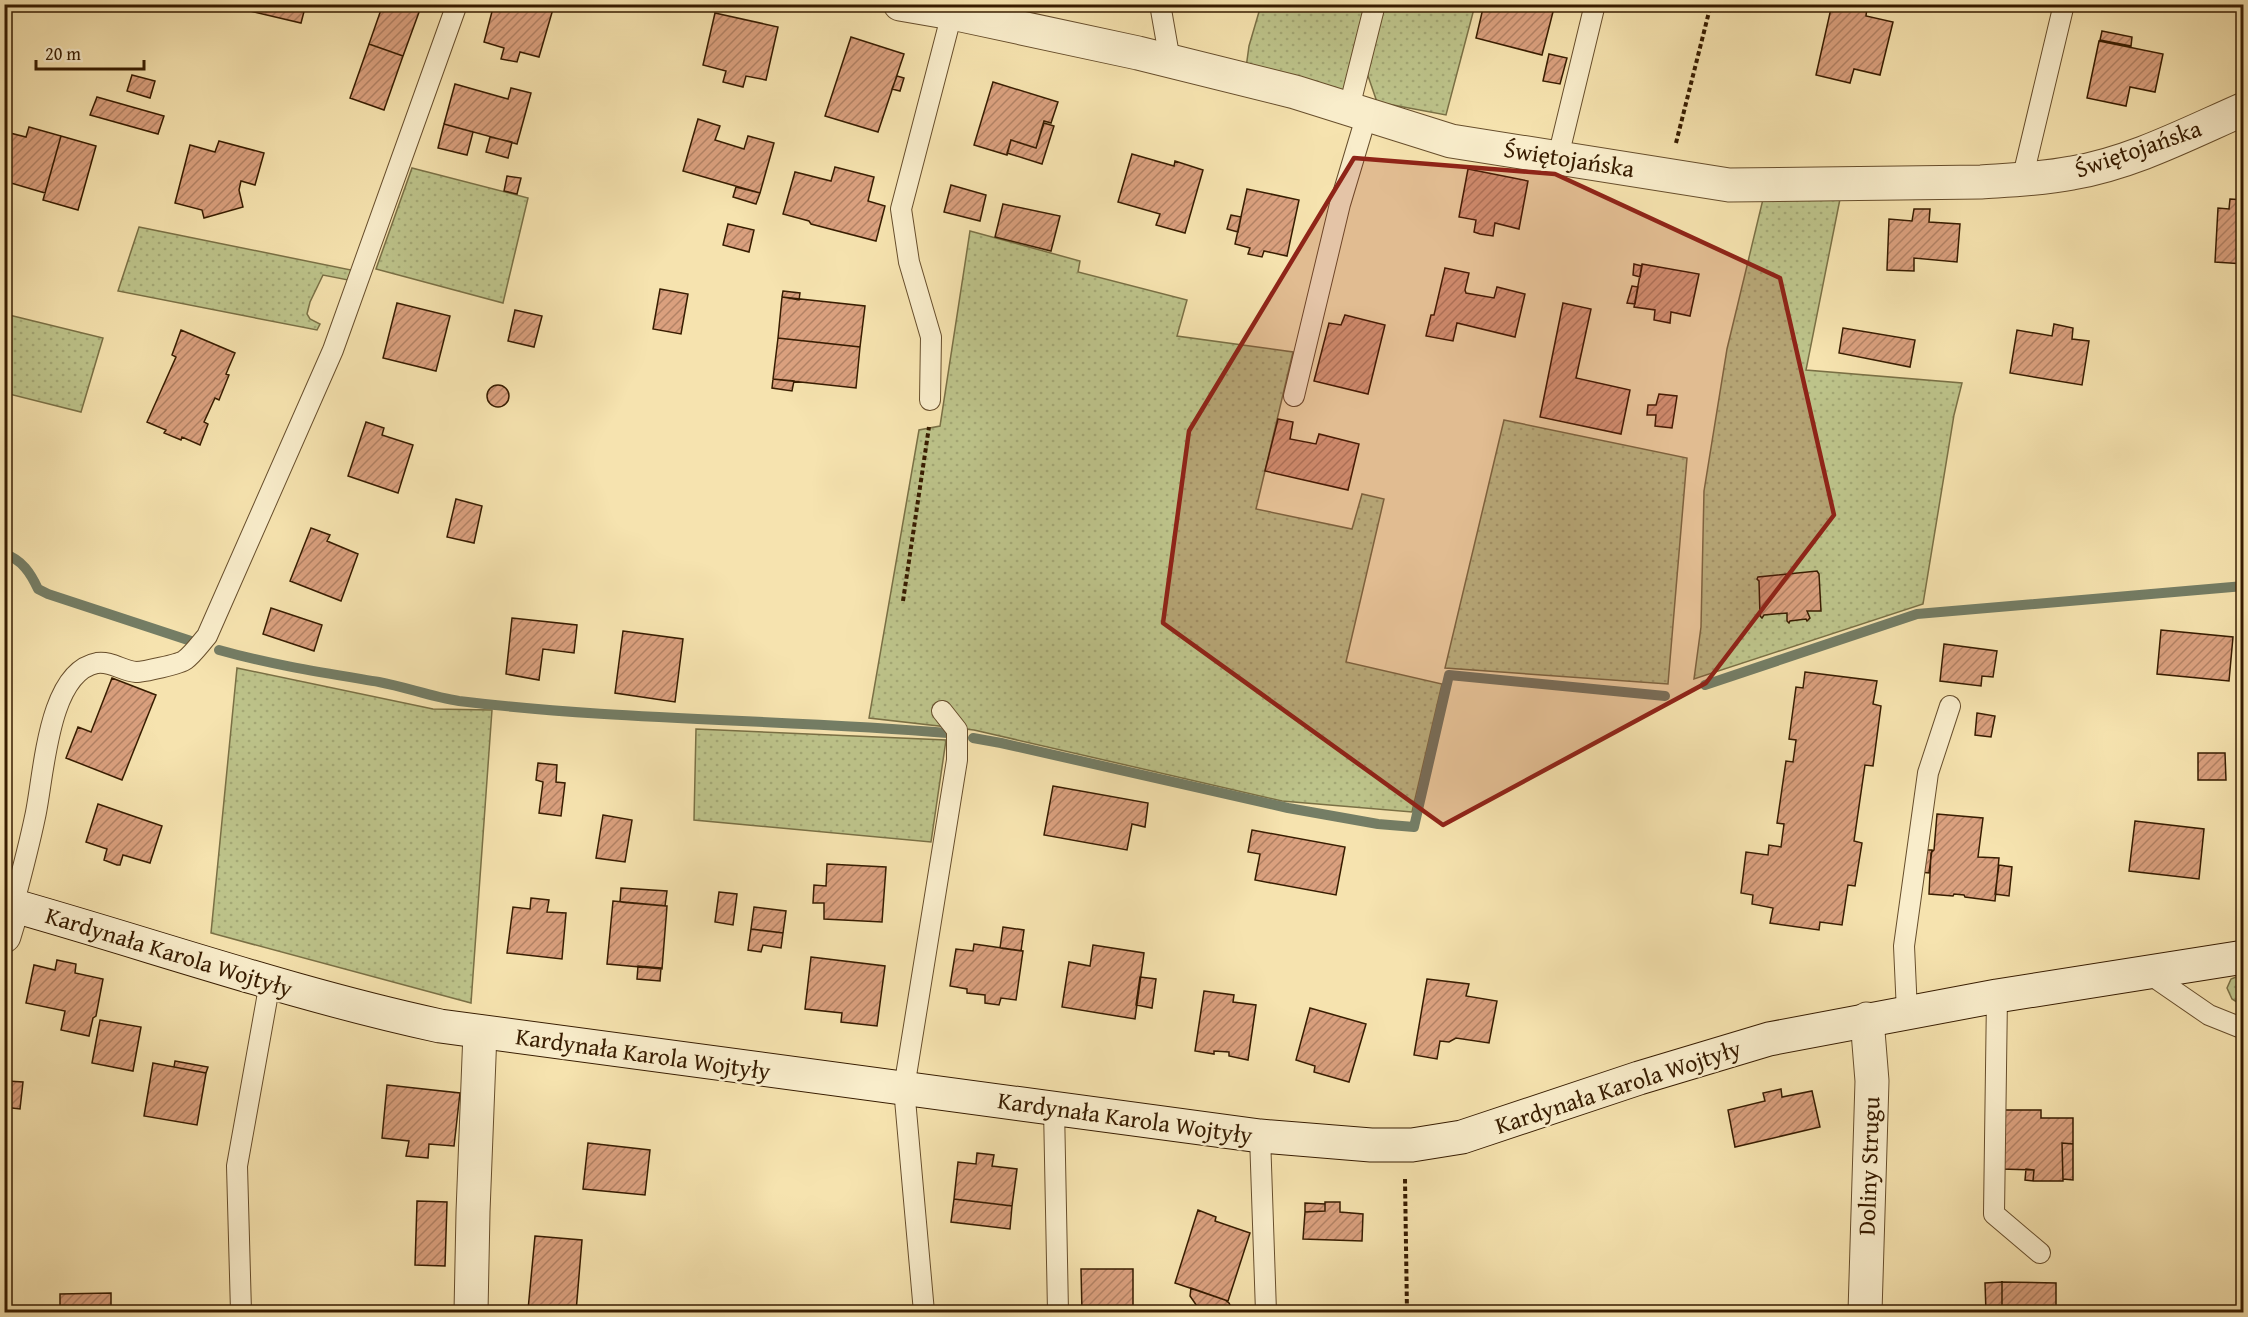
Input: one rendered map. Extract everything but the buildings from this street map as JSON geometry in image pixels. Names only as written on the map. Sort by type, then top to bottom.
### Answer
[{"type":"street","name":"Świętojańska","points":[[900,4],[952,13],[1170,61],[1295,92],[1451,141],[1729,185],[2022,180],[2073,173],[2114,162],[2178,138],[2244,109]]},
{"type":"street","name":"Kardynała Karola Wojtyły","points":[[7,915],[270,982],[378,1013],[440,1026],[1260,1136],[1371,1146],[1404,1145],[1462,1137],[1769,1039],[1997,996],[2244,957]]},
{"type":"street","name":"Doliny Strugu","points":[[1865,1312],[1872,1081],[1867,1019]]},
{"type":"street","points":[[471,1312],[480,1032]]},
{"type":"lane","points":[[7,915],[35,817],[51,726],[59,700],[68,684],[83,667],[98,663],[113,663],[137,672],[184,662],[207,636],[333,350],[457,4]]},
{"type":"lane","points":[[1160,4],[1170,61]]},
{"type":"lane","points":[[1294,396],[1340,204],[1375,4]]},
{"type":"lane","points":[[1558,157],[1595,4]]},
{"type":"lane","points":[[2022,180],[2064,4]]},
{"type":"lane","points":[[930,400],[931,337],[909,262],[901,209],[952,13]]},
{"type":"lane","points":[[1907,1012],[1904,946],[1928,773],[1950,706]]},
{"type":"lane","points":[[924,1312],[904,1088],[957,760],[957,730],[942,711]]},
{"type":"lane","points":[[2148,973],[2209,1015],[2244,1029]]},
{"type":"lane","points":[[241,1312],[237,1166],[270,982]]},
{"type":"lane","points":[[1997,996],[1994,1214],[2040,1253]]},
{"type":"lane","points":[[1053,1108],[1058,1312]]},
{"type":"lane","points":[[1260,1136],[1266,1312]]},
{"type":"path","points":[[1667,175],[1711,4]]},
{"type":"path","points":[[903,601],[929,432],[930,400]]},
{"type":"path","points":[[1404,1145],[1407,1312]]},
{"type":"highlighted area","points":[[1354,158],[1555,174],[1780,278],[1834,515],[1706,683],[1443,825],[1163,623],[1189,431]]},
{"type":"green space","points":[[1261,5],[1365,5],[1343,95],[1246,68],[1249,46]]},
{"type":"green space","points":[[1385,5],[1475,5],[1446,115],[1377,102],[1367,73]]},
{"type":"green space","points":[[412,168],[528,198],[503,303],[376,269]]},
{"type":"green space","points":[[1841,194],[1806,370],[1962,383],[1954,415],[1923,604],[1694,679],[1701,627],[1704,491],[1727,349],[1764,195]]},
{"type":"green space","points":[[139,227],[351,270],[348,280],[323,275],[307,314],[310,319],[320,324],[317,330],[118,291]]},
{"type":"green space","points":[[970,231],[1080,261],[1078,272],[1187,300],[1177,336],[1293,352],[1256,509],[1352,529],[1362,494],[1384,499],[1346,662],[1442,684],[1412,812],[1282,801],[974,730],[869,718],[919,430],[940,426]]},
{"type":"green space","points":[[5,314],[103,338],[81,412],[5,393]]},
{"type":"green space","points":[[1504,420],[1687,458],[1668,684],[1445,668]]},
{"type":"green space","points":[[237,668],[433,709],[492,710],[471,1003],[211,933]]},
{"type":"green space","points":[[696,729],[946,740],[931,842],[694,820]]},
{"type":"green space","points":[[2243,974],[2243,1006],[2232,999],[2227,988],[2231,979]]},
{"type":"waterway","points":[[4,554],[21,563],[38,589],[48,594],[191,641]]},
{"type":"waterway","points":[[1705,685],[1917,614],[2244,586]]},
{"type":"waterway","points":[[219,650],[279,664],[389,684],[459,701],[520,708],[948,733]]},
{"type":"waterway","points":[[973,738],[1288,808],[1378,824],[1414,827],[1449,675],[1665,696]]}]
